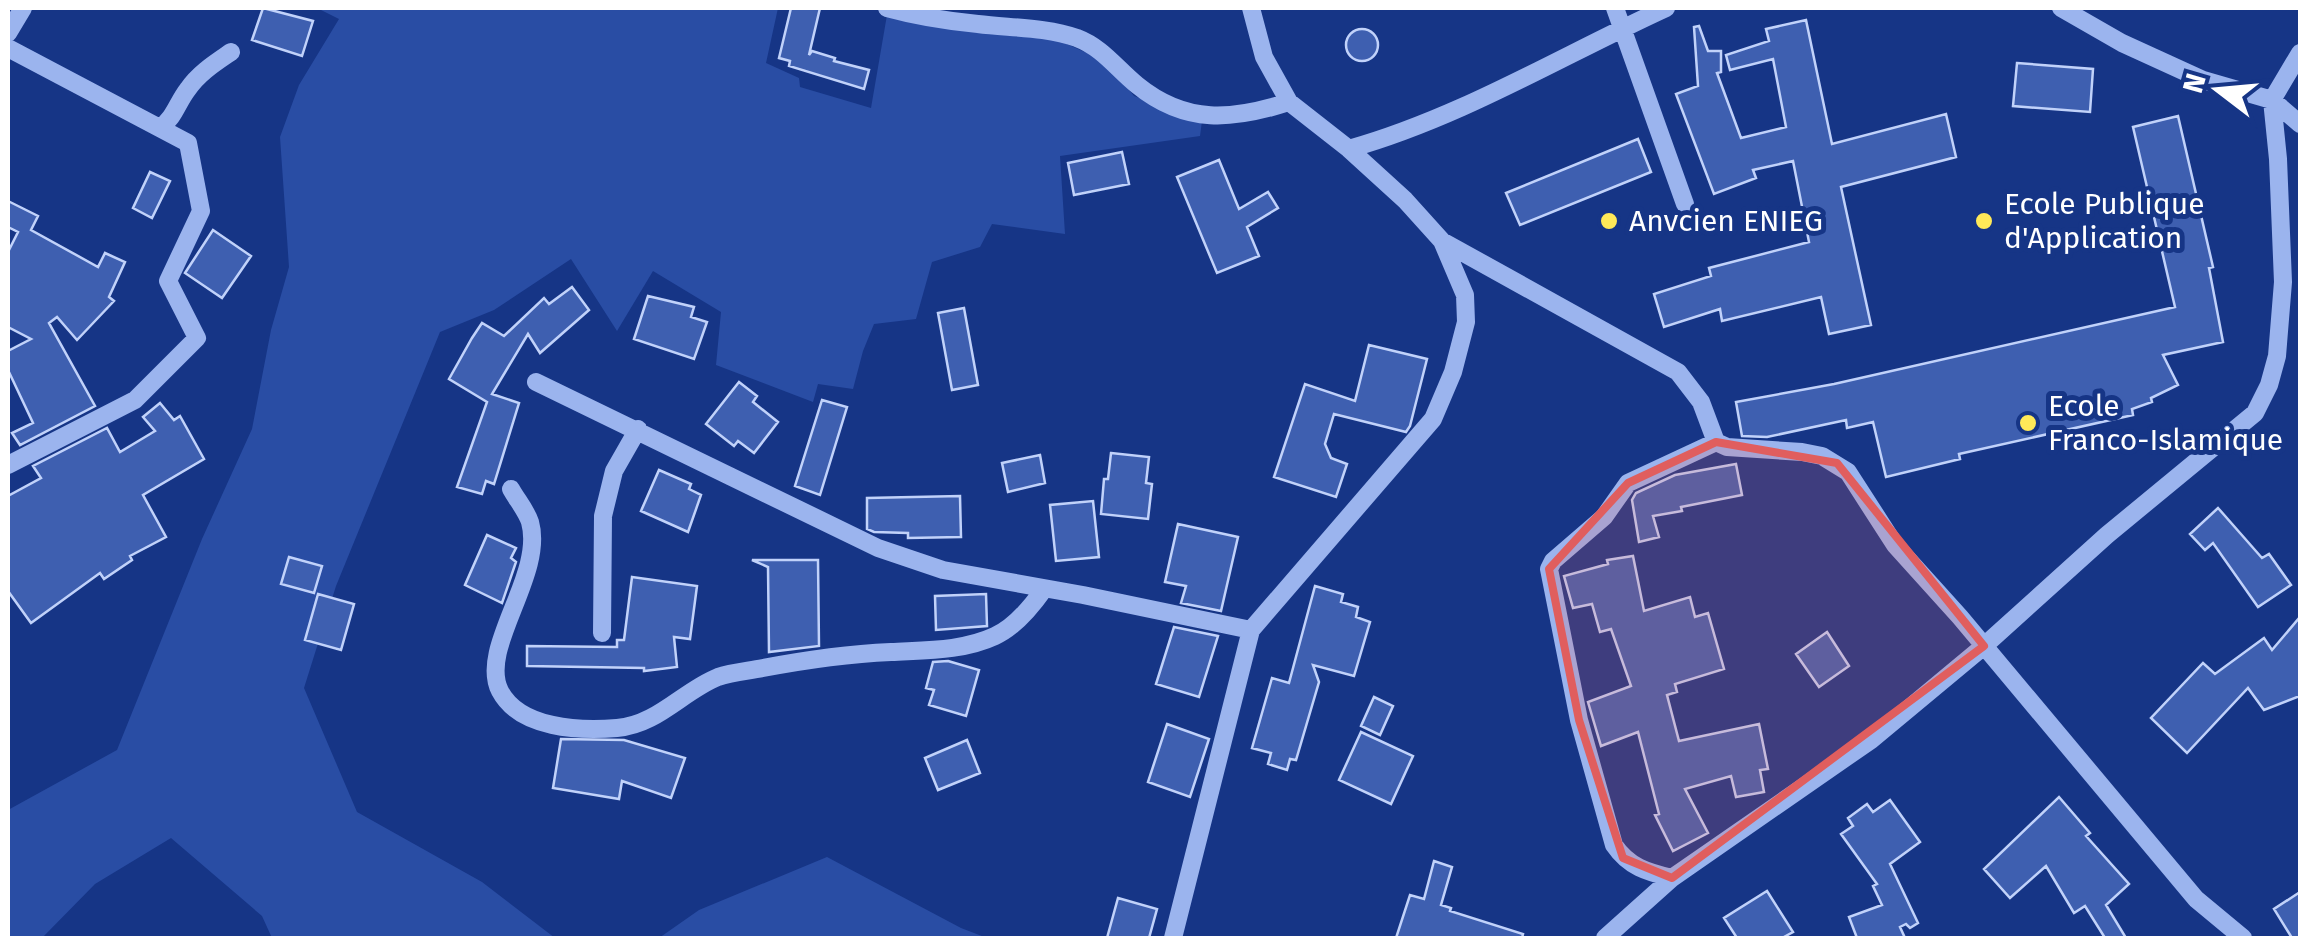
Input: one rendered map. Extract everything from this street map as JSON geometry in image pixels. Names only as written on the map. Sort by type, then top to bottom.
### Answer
[{"type":"street","points":[[8,33],[22,8]]},
{"type":"street","points":[[887,8],[1077,38],[1111,58],[1155,98],[1187,112],[1212,117],[1248,115],[1289,102]]},
{"type":"street","points":[[1251,8],[1264,57],[1289,102],[1349,148],[1442,241],[1678,372],[1700,402],[1716,442],[1728,447],[1802,452],[1837,463],[1848,472],[1896,544],[2196,899],[2243,938]]},
{"type":"street","points":[[1615,8],[1685,204]]},
{"type":"street","points":[[1349,148],[1390,137],[1477,102],[1666,8]]},
{"type":"street","points":[[2061,8],[2122,43],[2203,80],[2272,100],[2300,124]]},
{"type":"street","points":[[8,48],[188,143],[201,211],[168,281],[197,338],[136,400],[8,465]]},
{"type":"street","points":[[160,128],[173,118],[197,77],[231,52]]},
{"type":"street","points":[[1605,938],[1672,878],[1871,740],[2255,413],[2278,356],[2283,282],[2272,100],[2300,53]]},
{"type":"street","points":[[1172,938],[1252,630],[1432,418],[1453,372],[1466,322],[1465,295],[1442,241]]},
{"type":"street","points":[[536,382],[878,548],[943,570],[1252,630]]},
{"type":"street","points":[[602,633],[603,516],[614,471],[638,429]]},
{"type":"street","points":[[1672,878],[1641,870],[1623,858],[1614,845],[1579,720],[1549,569],[1552,562],[1604,518],[1628,483],[1716,442]]},
{"type":"street","points":[[510,490],[526,512],[533,544],[526,579],[502,640],[496,672],[500,690],[514,706],[533,720],[552,724],[632,727],[720,676],[836,656],[968,646],[999,635],[1044,589]]},
{"type":"highlighted area","points":[[1716,442],[1837,463],[1984,646],[1672,878],[1623,858],[1579,720],[1549,569],[1628,483]]},
{"type":"shaded area","points":[[317,8],[778,8],[766,63],[799,78],[800,87],[871,108],[887,15],[1060,41],[1105,61],[1134,96],[1202,121],[1200,136],[1060,156],[1065,234],[992,224],[980,247],[932,262],[916,319],[874,324],[853,389],[818,384],[813,402],[716,365],[721,312],[653,271],[617,331],[571,259],[494,310],[440,332],[336,586],[304,688],[357,812],[482,882],[555,938],[272,938],[262,916],[171,838],[95,884],[42,938],[8,938],[8,810],[117,750],[202,539],[252,429],[271,330],[289,267],[280,137],[299,85],[339,19]]},
{"type":"shaded area","points":[[827,857],[987,938],[659,938],[699,910]]},
{"type":"building","points":[[263,8],[313,21],[302,56],[252,40]]},
{"type":"building","points":[[791,8],[820,8],[809,55],[812,51],[869,70],[864,89],[789,66],[790,61],[779,58]]},
{"type":"building","points":[[1806,20],[1832,144],[1946,114],[1956,157],[1841,187],[1871,325],[1829,334],[1821,297],[1722,321],[1720,309],[1664,327],[1654,294],[1711,276],[1709,268],[1809,242],[1793,161],[1753,170],[1756,178],[1714,194],[1676,94],[1698,86],[1694,27],[1699,26],[1708,51],[1721,51],[1721,72],[1717,73],[1741,138],[1786,127],[1773,59],[1730,70],[1726,55],[1769,41],[1766,29]]},
{"type":"building","points":[[1362,29],[1373,34],[1378,45],[1373,56],[1362,61],[1351,56],[1346,45],[1351,34]]},
{"type":"building","points":[[2017,63],[2093,69],[2090,112],[2013,106]]},
{"type":"building","points":[[2178,116],[2213,267],[2209,268],[2223,342],[2163,355],[2178,385],[2151,398],[2152,402],[2132,409],[2133,415],[1959,454],[1960,459],[1886,477],[1873,422],[1847,428],[1846,420],[1767,437],[1742,436],[1736,402],[1834,384],[2175,307],[2133,127]]},
{"type":"building","points":[[1638,139],[1651,172],[1520,225],[1506,193]]},
{"type":"building","points":[[1122,152],[1129,184],[1074,195],[1068,163]]},
{"type":"building","points":[[1219,160],[1239,209],[1268,192],[1278,208],[1247,227],[1259,256],[1217,273],[1177,177]]},
{"type":"building","points":[[150,172],[170,181],[152,218],[133,208]]},
{"type":"building","points":[[8,201],[38,216],[31,230],[98,267],[105,253],[125,262],[109,297],[114,301],[77,340],[57,317],[49,323],[95,406],[20,445],[12,433],[33,423],[8,370],[8,351],[31,339],[8,327],[8,252],[18,232],[8,227]]},
{"type":"building","points":[[213,230],[251,256],[222,298],[185,273]]},
{"type":"building","points":[[572,287],[589,310],[540,353],[528,334],[492,394],[519,403],[494,484],[486,481],[482,494],[457,487],[487,402],[449,379],[472,338],[482,323],[504,336],[544,298],[549,304]]},
{"type":"building","points":[[648,296],[694,307],[691,317],[707,322],[694,359],[634,339]]},
{"type":"building","points":[[964,308],[978,385],[952,390],[938,313]]},
{"type":"building","points":[[1369,345],[1427,359],[1406,432],[1334,414],[1325,444],[1331,458],[1347,464],[1336,497],[1274,477],[1305,384],[1355,401]]},
{"type":"building","points":[[739,382],[757,396],[753,402],[778,422],[754,453],[738,441],[734,446],[706,424]]},
{"type":"building","points":[[822,400],[847,407],[820,495],[795,486]]},
{"type":"building","points":[[160,403],[174,420],[180,416],[204,459],[143,495],[166,537],[130,556],[132,560],[104,579],[100,573],[31,623],[8,591],[8,496],[41,478],[33,466],[107,428],[120,452],[155,431],[143,417]]},
{"type":"building","points":[[1111,453],[1149,457],[1146,483],[1152,484],[1148,519],[1101,514]]},
{"type":"building","points":[[1040,455],[1045,483],[1008,492],[1002,463]]},
{"type":"building","points":[[1736,464],[1742,495],[1653,516],[1659,537],[1639,542],[1632,500],[1636,493],[1675,475]]},
{"type":"building","points":[[659,470],[691,484],[689,489],[701,495],[688,532],[641,511]]},
{"type":"building","points":[[960,496],[961,537],[908,538],[908,533],[867,529],[867,498]]},
{"type":"building","points":[[1093,501],[1099,557],[1056,561],[1050,505]]},
{"type":"building","points":[[2218,508],[2262,558],[2269,554],[2291,585],[2258,607],[2213,543],[2205,550],[2190,534]]},
{"type":"building","points":[[1178,524],[1238,537],[1221,611],[1181,603],[1186,586],[1165,582]]},
{"type":"building","points":[[487,535],[516,548],[511,558],[516,562],[502,603],[465,585]]},
{"type":"building","points":[[1633,556],[1644,611],[1690,597],[1695,617],[1708,613],[1724,669],[1675,684],[1677,692],[1667,695],[1679,741],[1759,724],[1768,769],[1760,770],[1764,792],[1736,797],[1731,776],[1685,789],[1708,833],[1673,851],[1655,815],[1659,814],[1638,732],[1601,746],[1588,702],[1631,686],[1611,629],[1600,632],[1592,604],[1573,608],[1564,576],[1608,564],[1607,560]]},
{"type":"building","points":[[289,557],[322,566],[314,593],[281,584]]},
{"type":"building","points":[[752,560],[818,560],[819,646],[769,652],[768,567]]},
{"type":"building","points":[[632,577],[697,586],[690,639],[674,637],[677,667],[644,671],[527,666],[527,646],[617,647],[617,640],[624,640]]},
{"type":"building","points":[[1315,586],[1343,594],[1341,602],[1358,607],[1356,617],[1370,622],[1354,676],[1313,665],[1319,682],[1296,760],[1290,759],[1287,770],[1268,764],[1271,753],[1252,748],[1272,678],[1289,683]]},
{"type":"building","points":[[318,594],[354,604],[341,650],[305,640]]},
{"type":"building","points":[[986,594],[987,626],[936,630],[935,596]]},
{"type":"building","points":[[2300,617],[2300,696],[2264,710],[2248,688],[2187,753],[2151,718],[2203,663],[2215,674],[2264,638],[2272,650]]},
{"type":"building","points":[[1174,627],[1218,636],[1199,697],[1156,684]]},
{"type":"building","points":[[1827,632],[1849,666],[1819,687],[1796,654]]},
{"type":"building","points":[[948,661],[979,670],[966,716],[929,705],[934,690],[926,688],[933,662]]},
{"type":"building","points":[[1374,697],[1393,706],[1380,735],[1361,726]]},
{"type":"building","points":[[1167,724],[1209,739],[1190,797],[1148,782]]},
{"type":"building","points":[[1361,732],[1413,756],[1391,804],[1339,780]]},
{"type":"building","points":[[561,739],[624,740],[685,758],[671,798],[622,781],[619,799],[553,788]]},
{"type":"building","points":[[967,740],[980,773],[938,790],[925,758]]},
{"type":"building","points":[[2059,797],[2090,833],[2086,836],[2129,884],[2106,905],[2126,938],[2105,938],[2085,906],[2074,913],[2046,866],[2010,898],[1984,869]]},
{"type":"building","points":[[1890,800],[1920,842],[1890,864],[1918,923],[1910,928],[1906,924],[1900,927],[1905,938],[1857,938],[1849,917],[1882,905],[1873,886],[1877,884],[1841,834],[1853,826],[1848,818],[1867,804],[1873,812]]},
{"type":"building","points":[[1434,861],[1452,867],[1441,905],[1523,934],[1522,938],[1396,938],[1410,895],[1424,899]]},
{"type":"building","points":[[1767,891],[1793,932],[1782,938],[1737,938],[1724,918]]},
{"type":"building","points":[[2300,892],[2300,938],[2292,938],[2274,909]]},
{"type":"building","points":[[1118,898],[1157,909],[1149,938],[1107,938]]},
{"type":"place","name":"Anvcien ENIEG","points":[[1609,221]]},
{"type":"place","name":"Ecole Publique d'Application","points":[[1984,221]]},
{"type":"place","name":"Ecole Franco-Islamique","points":[[2028,423]]}]
